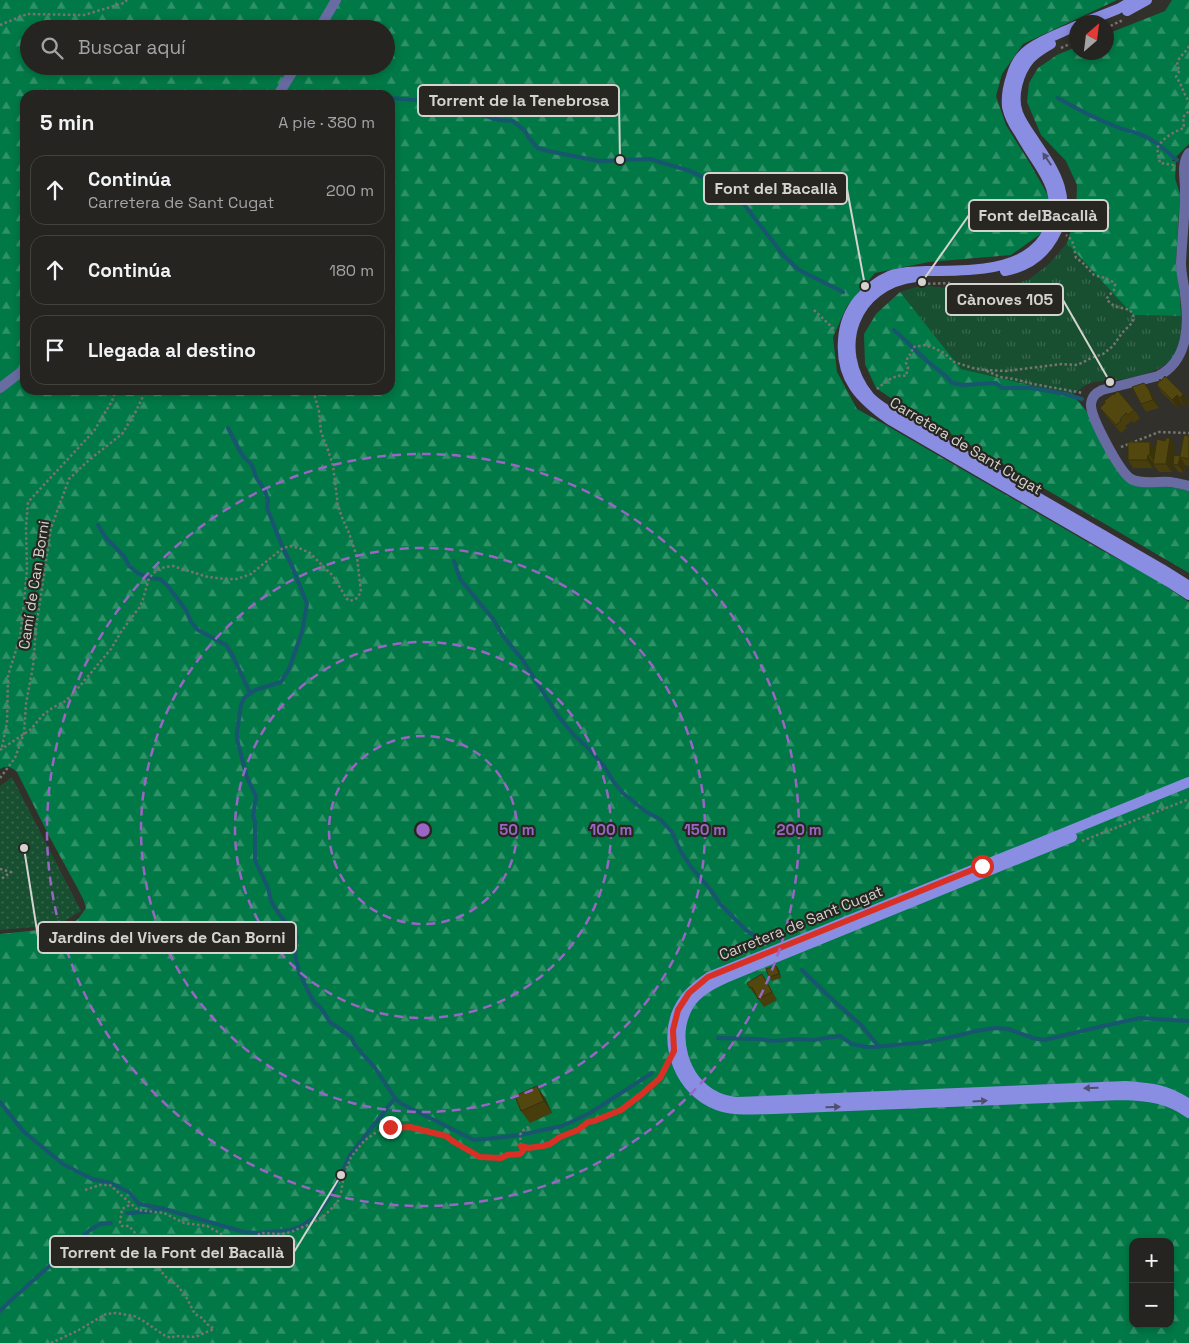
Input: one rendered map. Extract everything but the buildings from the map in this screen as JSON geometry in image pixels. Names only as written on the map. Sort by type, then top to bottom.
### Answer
[{"type":"main road","points":[[1102,15],[1134,0]]},
{"type":"main road","points":[[1114,17],[1147,0]]},
{"type":"main road","name":"Carretera de Sant Cugat","points":[[1069,29],[1030,48],[1018,60],[1013,70],[1007,93],[1007,106],[1012,122],[1049,180],[1053,192],[1053,216],[1050,226],[1039,244],[1021,259],[1008,264],[989,268],[909,272],[891,275],[868,289],[857,302],[845,324],[843,335],[845,366],[857,392],[873,408],[890,420],[1189,595]]},
{"type":"main road","name":"Carretera de Sant Cugat","points":[[1069,36],[1041,50],[1030,59],[1019,77],[1016,100],[1017,111],[1020,117],[1051,165],[1060,185],[1062,202],[1060,223],[1051,241],[1027,265],[1013,270],[996,273],[913,278],[886,286],[862,308],[856,320],[850,341],[851,361],[864,388],[878,404],[1189,586]]},
{"type":"main road","name":"Carretera de Sant Cugat","points":[[1189,782],[708,977],[689,993],[678,1010],[673,1030],[674,1051],[683,1077],[696,1092],[715,1105],[737,1110],[1122,1095],[1170,1101],[1189,1112]]},
{"type":"main road","name":"Carretera de Sant Cugat","points":[[1189,790],[730,976],[705,989],[695,997],[684,1016],[680,1035],[683,1056],[689,1071],[703,1088],[715,1096],[729,1101],[1126,1086],[1164,1091],[1189,1104]]},
{"type":"street","points":[[324,20],[336,0]]},
{"type":"street","points":[[281,90],[290,75]]},
{"type":"street","points":[[1189,152],[1184,166],[1185,187],[1181,266],[1187,309],[1184,347],[1181,354],[1167,371],[1158,376],[1102,390],[1093,396],[1091,405],[1093,416],[1111,451],[1126,474],[1136,481],[1171,482],[1189,486]]},
{"type":"street","points":[[0,388],[20,373]]},
{"type":"path","points":[[0,25],[27,14],[84,15],[124,3],[127,0]]},
{"type":"path","points":[[1054,51],[1069,44]]},
{"type":"path","points":[[1189,46],[1185,54],[1178,60],[1177,66],[1180,70],[1176,77],[1189,101]]},
{"type":"path","points":[[1175,165],[1160,163],[1157,148],[1166,138],[1177,130],[1184,128],[1182,117],[1189,111]]},
{"type":"path","points":[[985,370],[1006,371],[1082,363],[1103,354],[1116,343],[1132,324],[1134,317],[1130,310],[1114,306],[1107,300],[1114,290],[1115,284],[1094,274],[1076,258],[1071,238],[1065,234],[1061,241]]},
{"type":"path","points":[[917,285],[949,283]]},
{"type":"path","points":[[814,310],[843,335]]},
{"type":"path","name":"Carretera de Sant Cugat","points":[[872,385],[876,390],[892,378],[902,374],[906,376],[908,367],[906,363],[913,347],[925,345],[944,353],[954,362],[985,370]]},
{"type":"path","points":[[985,370],[1000,377],[1093,396]]},
{"type":"path","points":[[1,750],[7,722],[8,676],[20,637],[24,602],[27,570],[26,527],[28,502],[94,431],[114,395]]},
{"type":"path","name":"Camí de Can Borni","points":[[0,778],[15,758],[24,733],[36,628],[51,528],[69,479],[89,460],[122,434],[144,395]]},
{"type":"path","points":[[1,750],[30,730],[52,708],[64,702],[73,694],[99,664],[139,608],[149,578],[157,570],[174,566],[208,577],[226,580],[238,579],[251,574],[283,548],[291,546],[310,553],[333,576],[347,599],[350,601],[357,598],[361,592],[357,557],[338,506],[333,466],[328,447],[321,432],[319,411],[314,395]]},
{"type":"path","points":[[1116,448],[1160,432],[1189,433]]},
{"type":"path","points":[[1080,842],[1189,799]]},
{"type":"path","points":[[0,869],[11,872],[0,880]]},
{"type":"path","points":[[521,1146],[528,1148],[550,1144],[560,1137],[578,1130],[588,1122],[621,1110],[660,1078],[674,1051]]},
{"type":"path","points":[[86,1190],[100,1185],[110,1185],[138,1210],[164,1213],[184,1223],[207,1226],[225,1236],[240,1240],[253,1238],[261,1233],[282,1234],[310,1224],[324,1216],[332,1208],[341,1193],[344,1175],[351,1157],[364,1141],[386,1127],[410,1127],[446,1136],[480,1157],[501,1158],[507,1155],[520,1154],[523,1151],[520,1135],[522,1131],[530,1126]]},
{"type":"path","points":[[52,1343],[106,1314],[116,1313],[134,1316],[171,1338],[175,1336],[195,1337],[214,1329],[195,1314],[185,1295],[176,1284],[164,1275],[129,1226],[122,1226],[120,1223],[122,1208],[133,1205]]},
{"type":"green space","points":[[0,0],[1117,0],[1085,15],[1069,15],[1069,22],[1023,44],[1002,74],[996,96],[1006,125],[1050,199],[1042,233],[1011,255],[929,262],[875,273],[847,306],[833,337],[837,372],[857,409],[1096,547],[1142,570],[1189,602],[1189,1343],[0,1343],[0,934],[48,929],[61,930],[67,928],[78,919],[86,908],[17,772],[9,767],[0,769]]},
{"type":"green space","points":[[1172,0],[1189,0],[1189,144],[1172,161],[1176,161],[1175,178],[1180,194],[1176,262],[1181,316],[1133,315],[1067,243],[1076,214],[1077,185],[1066,161],[1041,135],[1027,102],[1029,83],[1038,68],[1057,55],[1069,50],[1069,60],[1114,60],[1114,31],[1165,11]]},
{"type":"green space","points":[[1067,243],[1133,315],[1181,316],[1181,334],[1176,353],[1164,365],[1149,373],[1088,384],[1072,395],[961,369],[900,292],[922,285],[954,289],[1007,285],[1028,280],[1049,264]]},
{"type":"green space","points":[[900,292],[961,369],[1072,395],[1094,422],[1121,472],[1168,487],[1189,490],[1189,573],[898,403],[876,388],[865,364],[864,334],[876,314]]},
{"type":"green space","points":[[12,777],[81,911],[58,925],[0,930],[0,786]]},
{"type":"waterway","points":[[395,98],[451,101],[475,113],[499,120],[513,121],[525,131],[538,148],[548,151],[599,161],[650,159],[718,181],[736,194],[784,256],[799,270],[843,292]]},
{"type":"waterway","points":[[1058,98],[1102,121],[1150,139],[1177,160]]},
{"type":"waterway","points":[[894,330],[952,383],[963,385],[996,383],[1002,388],[1032,388],[1082,399]]},
{"type":"waterway","points":[[228,428],[242,455],[252,465],[256,477],[265,491],[268,500],[267,508],[307,604],[302,632],[289,669],[281,682],[255,690],[244,698],[241,705],[237,739],[247,778],[256,796],[253,816],[255,822],[255,860],[268,888],[271,901],[295,933],[297,938],[296,960],[299,972],[314,1002],[321,1008],[330,1022],[351,1037],[395,1098]]},
{"type":"waterway","points":[[98,525],[106,538],[124,556],[129,566],[149,578],[160,579],[167,585],[186,610],[191,622],[198,630],[226,645],[250,693]]},
{"type":"waterway","points":[[454,561],[460,579],[493,619],[503,636],[522,659],[559,717],[604,766],[623,793],[645,811],[661,820],[672,832],[680,850],[691,867],[721,905],[746,930],[764,942]]},
{"type":"waterway","points":[[802,970],[861,1025],[879,1047]]},
{"type":"waterway","points":[[718,1038],[773,1041],[813,1040],[840,1036],[852,1044],[875,1047],[926,1042],[996,1028],[1008,1029],[1044,1040],[1140,1018],[1189,1021]]},
{"type":"waterway","points":[[0,1102],[23,1131],[63,1164],[92,1179],[111,1183],[129,1192],[139,1204],[161,1208],[244,1232],[258,1233],[290,1230],[300,1227],[315,1217],[330,1197],[350,1155],[395,1098],[400,1103],[474,1140],[496,1138],[562,1126],[590,1113],[652,1073]]},
{"type":"waterway","points":[[127,1213],[150,1212],[159,1209]]},
{"type":"waterway","points":[[0,1311],[90,1230],[100,1224],[111,1223]]},
{"type":"place","name":"Torrent de la Tenebrosa","points":[[620,160]]},
{"type":"place","name":"Font delBacallà","points":[[922,282]]},
{"type":"place","name":"Font del Bacallà","points":[[865,286]]},
{"type":"place","name":"Cànoves 105","points":[[1110,382]]},
{"type":"place","name":"Jardins del Vivers de Can Borni","points":[[24,848]]},
{"type":"place","name":"Torrent de la Font del Bacallà","points":[[341,1175]]},
{"type":"route","points":[[390,1127],[410,1127],[438,1133],[446,1136],[466,1150],[485,1158],[501,1158],[507,1155],[520,1154],[523,1151],[521,1146],[528,1148],[550,1144],[560,1137],[578,1130],[588,1122],[621,1110],[660,1078],[674,1051],[673,1030],[678,1010],[689,993],[708,977],[982,866]]}]
